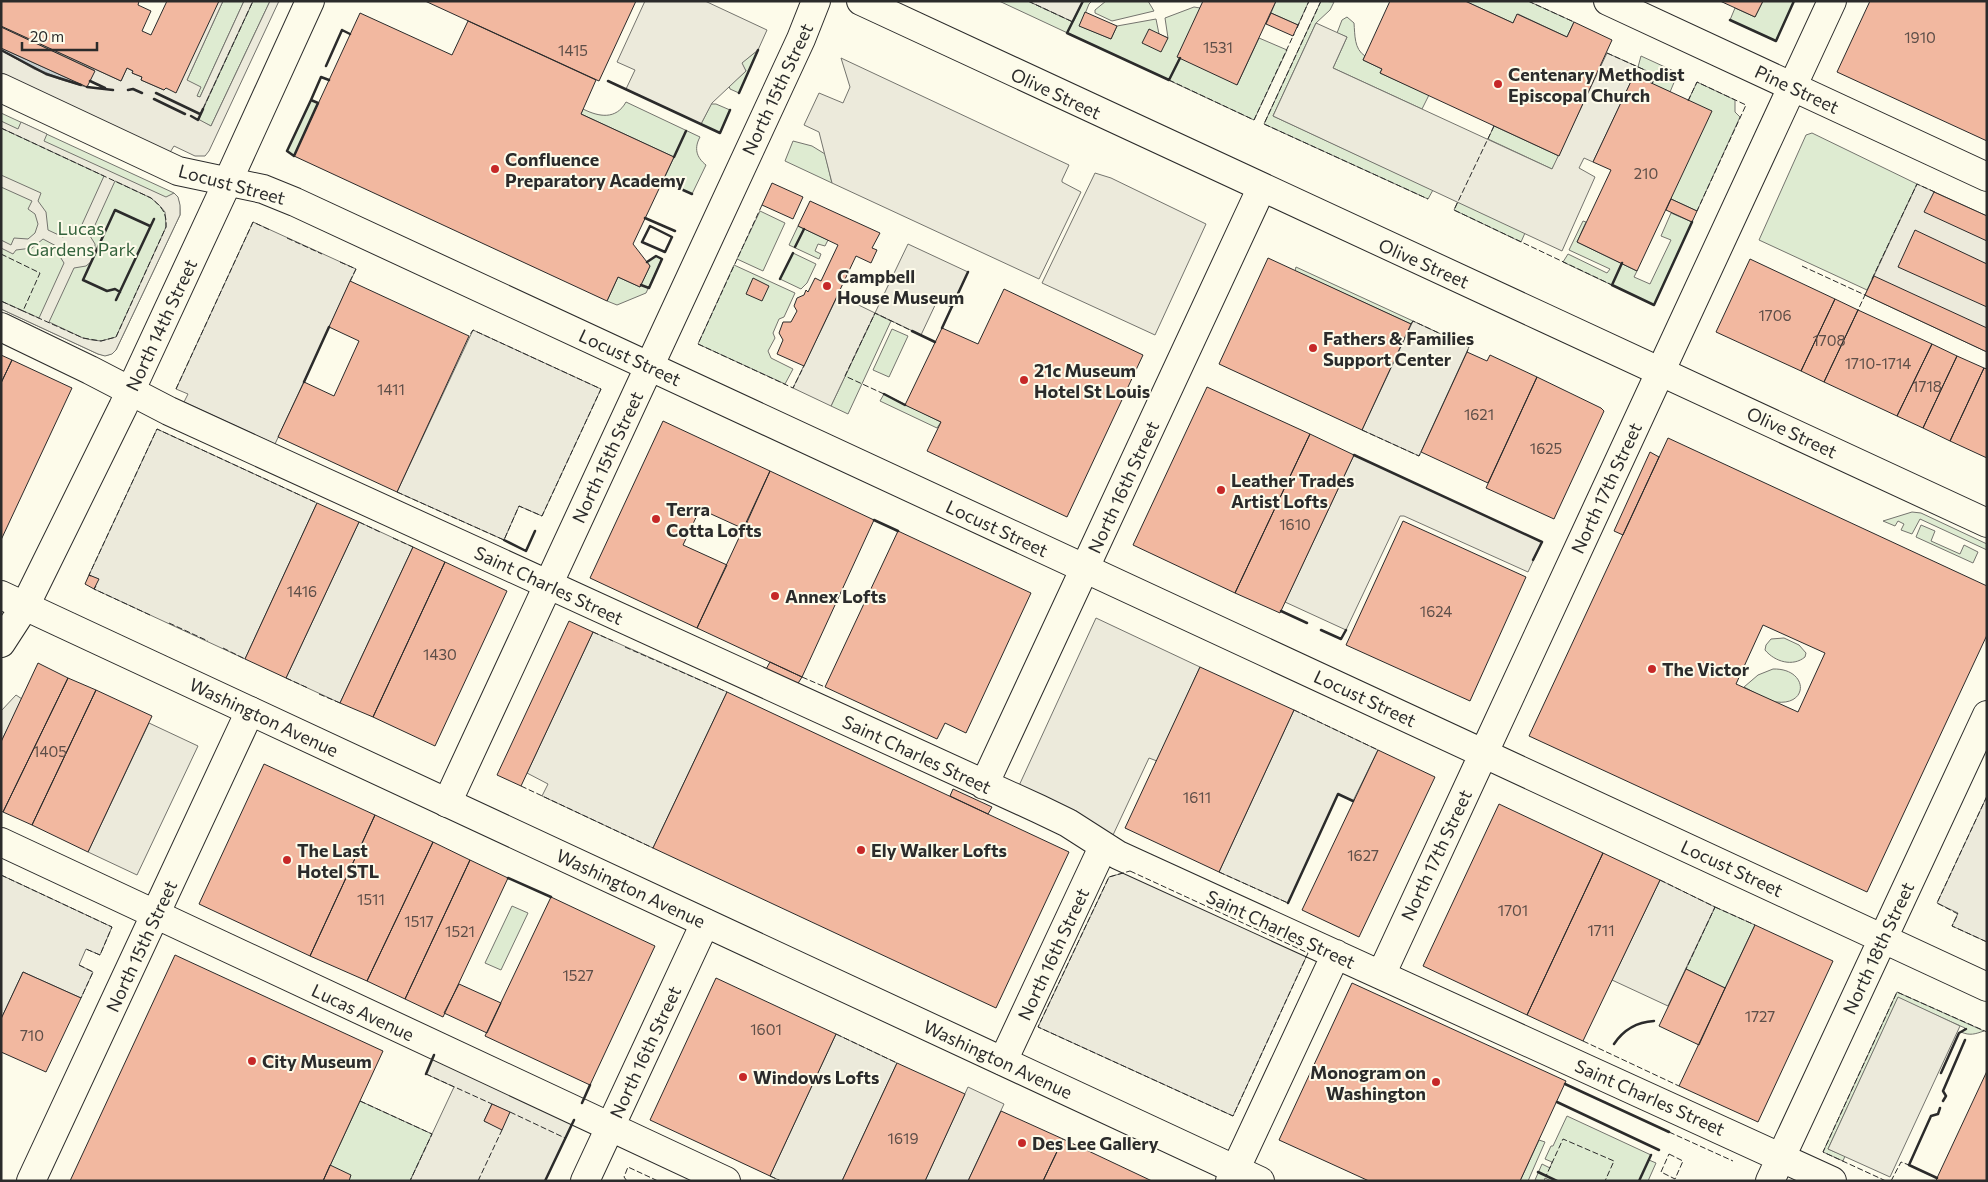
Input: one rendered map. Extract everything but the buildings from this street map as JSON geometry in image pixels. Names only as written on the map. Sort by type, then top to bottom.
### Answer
[{"type":"street","name":"North 14th Street","points":[[1,643],[13,601],[130,391],[310,1]]},
{"type":"street","name":"North 15th Street","points":[[447,803],[804,33],[816,1]]},
{"type":"street","name":"Olive Street","points":[[862,1],[1261,189],[1987,523]]},
{"type":"street","name":"Pine Street","points":[[1608,1],[1987,177]]},
{"type":"street","name":"North 17th Street","points":[[1381,975],[1832,1]]},
{"type":"street","name":"Locust Street","points":[[1,88],[178,171],[263,189],[294,202],[1987,987]]},
{"type":"street","name":"North 16th Street","points":[[984,785],[1261,189]]},
{"type":"street","name":"Saint Charles Street","points":[[1,328],[169,411],[1068,823],[1103,846],[1381,975],[1775,1169],[1832,1181]]},
{"type":"street","name":"Washington Avenue","points":[[13,601],[1003,1061],[1233,1175],[1260,1181]]},
{"type":"street","name":"North 15th Street","points":[[31,1181],[250,711]]},
{"type":"street","name":"North 18th Street","points":[[1775,1169],[1987,715]]},
{"type":"street","name":"Lucas Avenue","points":[[1,842],[726,1181]]},
{"type":"street","name":"North 16th Street","points":[[1003,1061],[1103,846]]},
{"type":"street","name":"North 16th Street","points":[[585,1181],[705,923]]},
{"type":"street","points":[[1233,1175],[1336,954]]},
{"type":"green space","points":[[223,1],[244,1],[200,97],[197,96],[187,80]]},
{"type":"green space","points":[[253,1],[270,1],[211,126],[198,120]]},
{"type":"green space","points":[[999,1],[1028,1],[1073,22],[1083,1],[1092,1],[1080,26],[1111,39],[1117,26],[1156,19],[1159,34],[1168,38],[1165,18],[1194,7],[1200,8],[1237,85],[1259,38],[1287,50],[1254,120]]},
{"type":"green space","points":[[1106,1],[1148,1],[1154,11],[1112,21],[1095,13],[1095,10]]},
{"type":"green space","points":[[1276,1],[1309,1],[1298,25],[1271,13]]},
{"type":"green space","points":[[1321,1],[1334,2],[1330,10],[1316,23],[1273,116],[1433,190],[1428,199],[1264,124]]},
{"type":"green space","points":[[1465,1],[1528,1],[1574,22],[1567,37],[1518,14],[1513,23]]},
{"type":"green space","points":[[1763,1],[1794,1],[1776,41],[1730,20],[1735,8],[1755,17]]},
{"type":"green space","points":[[1347,17],[1354,23],[1357,46],[1365,56],[1363,60],[1382,69],[1380,73],[1429,95],[1422,109],[1333,68],[1347,37],[1337,33],[1342,20]]},
{"type":"green space","points":[[758,50],[739,93],[730,89],[729,86],[746,71],[741,63]]},
{"type":"green space","points":[[1641,56],[1678,73],[1670,92],[1652,84],[1656,75],[1638,67]]},
{"type":"green space","points":[[1697,82],[1735,100],[1735,112],[1740,117],[1697,211],[1671,199],[1688,101]]},
{"type":"green space","points":[[311,100],[318,103],[294,156],[287,151]]},
{"type":"green space","points":[[626,102],[700,137],[697,152],[700,159],[706,165],[692,194],[663,181],[674,157],[581,114],[583,109],[595,114],[612,114],[622,108]]},
{"type":"green space","points":[[711,104],[716,104],[730,110],[720,133],[701,124]]},
{"type":"green space","name":"Lucas Gardens Park","points":[[1,113],[174,193],[177,198],[180,206],[180,215],[116,350],[110,354],[98,354],[1,309]]},
{"type":"green space","points":[[1494,126],[1559,156],[1552,169],[1488,139]]},
{"type":"green space","points":[[1812,133],[1917,184],[1867,290],[1759,240],[1806,135]]},
{"type":"green space","points":[[793,141],[812,146],[825,154],[832,183],[785,161]]},
{"type":"green space","points":[[1458,201],[1525,233],[1521,242],[1454,210]]},
{"type":"green space","points":[[760,211],[785,223],[763,271],[737,259]]},
{"type":"green space","points":[[1671,213],[1692,222],[1654,305],[1563,262],[1568,254],[1607,273],[1610,269],[1569,250],[1583,221],[1586,222],[1577,242],[1637,271],[1634,277],[1650,284],[1671,240],[1661,236]]},
{"type":"green space","points":[[798,226],[828,240],[825,246],[818,244],[815,251],[821,254],[819,259],[789,245]]},
{"type":"green space","points":[[793,253],[816,264],[807,283],[801,289],[780,279]]},
{"type":"green space","points":[[656,256],[662,259],[646,293],[617,305],[607,301],[618,277],[640,287],[650,266],[647,262]]},
{"type":"green space","points":[[734,265],[795,293],[784,317],[779,319],[773,333],[775,338],[768,351],[771,358],[793,369],[785,384],[698,344]]},
{"type":"green space","points":[[1296,267],[1413,321],[1411,324],[1295,271]]},
{"type":"green space","points":[[875,313],[891,321],[848,414],[831,406]]},
{"type":"green space","points":[[892,329],[908,336],[889,377],[873,370]]},
{"type":"green space","points":[[884,394],[941,422],[937,428],[880,401]]},
{"type":"green space","points":[[1912,512],[1921,513],[1987,544],[1987,550],[1920,519],[1912,534],[1901,530],[1904,524],[1898,521],[1895,526],[1883,521]]},
{"type":"green space","points":[[1921,525],[1935,531],[1931,541],[1960,554],[1964,545],[1978,552],[1973,563],[1916,537]]},
{"type":"green space","points":[[1784,638],[1799,645],[1806,653],[1805,657],[1795,662],[1784,662],[1774,658],[1765,650],[1766,645],[1771,639]]},
{"type":"green space","points":[[1773,669],[1785,670],[1793,674],[1798,680],[1799,693],[1795,698],[1787,702],[1776,702],[1744,687],[1758,675]]},
{"type":"green space","points":[[512,906],[528,913],[501,970],[485,963]]},
{"type":"green space","points":[[1715,907],[1755,925],[1725,988],[1686,969]]},
{"type":"green space","points":[[1897,992],[1984,1031],[1972,1034],[1961,1032],[1965,1028],[1898,998],[1828,1149],[1845,1156],[1843,1161],[1823,1152]]},
{"type":"green space","points":[[360,1101],[432,1134],[410,1181],[323,1181]]},
{"type":"green space","points":[[1567,1116],[1651,1155],[1649,1160],[1656,1163],[1648,1181],[1551,1181],[1545,1178],[1544,1181],[1535,1180],[1542,1164],[1550,1168],[1552,1162],[1545,1159]]},
{"type":"green space","points":[[1539,1140],[1545,1142],[1528,1181],[1520,1181]]},
{"type":"shaded area","points":[[219,1],[223,1],[187,80],[201,87],[197,96],[200,97],[244,1],[253,1],[198,119],[211,126],[270,1],[279,1],[205,156],[195,156],[174,146],[169,154],[1,76],[1,50],[34,69],[59,79],[86,87],[107,89],[90,81],[94,70],[1,26],[121,81],[127,68],[133,71],[132,73],[142,77],[141,80],[164,90]]},
{"type":"shaded area","points":[[645,1],[705,1],[767,30],[758,50],[742,63],[746,71],[712,103],[701,124],[626,89],[635,70],[617,62]]},
{"type":"shaded area","points":[[1028,1],[1083,1],[1073,22]]},
{"type":"shaded area","points":[[1316,23],[1347,37],[1333,68],[1552,169],[1607,53],[1638,67],[1593,162],[1584,158],[1579,168],[1595,177],[1562,251],[1273,116]]},
{"type":"shaded area","points":[[1,48],[83,85],[31,66],[1,50]]},
{"type":"shaded area","points":[[841,58],[1069,165],[1062,182],[1081,192],[1039,279],[832,183],[819,132],[804,125],[819,93],[843,103],[850,87]]},
{"type":"shaded area","points":[[1,121],[18,129],[21,122],[47,134],[44,141],[166,197],[174,193],[178,197],[180,215],[116,350],[112,354],[105,356],[98,354],[1,309],[1,301],[39,318],[64,263],[59,255],[58,247],[43,239],[32,248],[16,250],[13,254],[1,248],[1,240],[11,245],[14,238],[28,239],[35,233],[38,224],[35,214],[28,209],[32,201],[1,187],[1,175],[41,193],[38,201],[46,212],[48,230],[63,237],[68,233],[79,231],[104,176],[1,128]],"holes":[[[115,181],[151,198],[165,212],[166,227],[116,337],[101,341],[83,338],[49,322],[74,268],[86,266],[95,255],[95,244],[90,236]]]},
{"type":"shaded area","points":[[1095,173],[1111,178],[1206,224],[1155,335],[1042,283]]},
{"type":"shaded area","points":[[1917,184],[1987,216],[1987,352],[1865,295]]},
{"type":"shaded area","points":[[253,222],[356,269],[275,444],[184,402],[188,394],[176,389]]},
{"type":"shaded area","points":[[908,244],[968,272],[951,307],[937,301],[921,335],[875,313]]},
{"type":"shaded area","points":[[838,295],[875,313],[831,406],[793,388]]},
{"type":"shaded area","points":[[1413,321],[1469,347],[1419,456],[1362,430]]},
{"type":"shaded area","points":[[473,330],[601,389],[542,516],[519,506],[504,540],[397,492]]},
{"type":"shaded area","points":[[157,429],[317,503],[245,659],[94,589],[98,579],[89,575]]},
{"type":"shaded area","points":[[1354,455],[1542,542],[1528,572],[1404,516],[1400,516],[1346,630],[1285,602]]},
{"type":"shaded area","points":[[359,522],[413,547],[340,703],[286,678]]},
{"type":"shaded area","points":[[1096,618],[1200,667],[1157,761],[1149,758],[1113,835],[1017,790]]},
{"type":"shaded area","points":[[593,632],[727,692],[653,848],[542,796],[548,784],[527,773]]},
{"type":"shaded area","points":[[16,695],[22,699],[1,742],[1,711]]},
{"type":"shaded area","points":[[1294,710],[1378,750],[1353,801],[1338,794],[1288,903],[1219,872]]},
{"type":"shaded area","points":[[149,723],[198,746],[137,875],[88,852]]},
{"type":"shaded area","points":[[1987,796],[1987,942],[1952,926],[1958,913],[1937,903]]},
{"type":"shaded area","points":[[1130,871],[1308,953],[1233,1116],[1038,1027],[1109,877]]},
{"type":"shaded area","points":[[1,875],[112,927],[100,955],[86,949],[79,965],[93,972],[81,998],[23,972],[1,1019]]},
{"type":"shaded area","points":[[1660,880],[1715,907],[1668,1006],[1612,980]]},
{"type":"shaded area","points":[[1898,997],[1960,1026],[1890,1177],[1828,1149]]},
{"type":"shaded area","points":[[836,1034],[897,1063],[842,1181],[781,1181],[770,1176]]},
{"type":"shaded area","points":[[434,1055],[574,1120],[545,1181],[410,1181],[454,1087],[426,1074]],"holes":[[[492,1104],[509,1112],[502,1129],[484,1121]]]},
{"type":"shaded area","points":[[968,1087],[1004,1104],[968,1181],[925,1181]]},
{"type":"fence","points":[[203,109],[253,1]]},
{"type":"fence","points":[[1028,1],[1073,22]]},
{"type":"fence","points":[[1297,28],[1309,1]]},
{"type":"fence","points":[[1321,1],[1264,124],[1428,199]]},
{"type":"fence","points":[[1528,1],[1574,22]]},
{"type":"fence","points":[[1169,80],[1254,120],[1294,34]]},
{"type":"fence","points":[[1607,53],[1656,75],[1652,84]]},
{"type":"fence","points":[[1688,101],[1697,82],[1746,105],[1697,211]]},
{"type":"fence","points":[[1494,126],[1454,210],[1612,285]]},
{"type":"fence","points":[[1,128],[151,198],[161,207],[166,218],[166,227],[116,337],[101,341],[83,338],[23,311]]},
{"type":"fence","points":[[1872,279],[1917,184],[1937,193]]},
{"type":"fence","points":[[762,205],[698,344],[793,388],[804,366]]},
{"type":"fence","points":[[176,389],[253,222],[270,230]]},
{"type":"fence","points":[[287,238],[322,254]]},
{"type":"fence","points":[[1,254],[40,273],[23,311],[1,301]]},
{"type":"fence","points":[[340,262],[356,269],[350,281]]},
{"type":"fence","points":[[1802,266],[1865,295],[1858,310]]},
{"type":"fence","points":[[884,394],[845,376],[875,313],[912,331]]},
{"type":"fence","points":[[1411,324],[1413,321],[1469,347],[1467,352]]},
{"type":"fence","points":[[397,492],[504,540],[519,506],[542,516],[601,389],[473,330],[469,336]]},
{"type":"fence","points":[[91,576],[89,575],[157,429],[317,503]]},
{"type":"fence","points":[[1362,430],[1419,456],[1421,452]]},
{"type":"fence","points":[[359,522],[380,532]]},
{"type":"fence","points":[[393,538],[413,547]]},
{"type":"fence","points":[[96,586],[94,589],[150,615]]},
{"type":"fence","points":[[169,623],[208,641]]},
{"type":"fence","points":[[593,632],[613,641]]},
{"type":"fence","points":[[625,647],[727,692]]},
{"type":"fence","points":[[223,648],[245,659]]},
{"type":"fence","points":[[802,677],[825,687]]},
{"type":"fence","points":[[286,678],[308,688]]},
{"type":"fence","points":[[319,694],[340,703]]},
{"type":"fence","points":[[1294,710],[1378,750]]},
{"type":"fence","points":[[521,786],[653,848]]},
{"type":"fence","points":[[1987,796],[1937,903],[1958,914],[1952,926],[1987,942]]},
{"type":"fence","points":[[1130,871],[1308,953],[1233,1116],[1038,1027],[1109,877],[1130,871]]},
{"type":"fence","points":[[1219,872],[1288,903]]},
{"type":"fence","points":[[1,875],[112,927],[100,955],[86,949]]},
{"type":"fence","points":[[1660,880],[1715,907],[1686,969]]},
{"type":"fence","points":[[1715,907],[1755,925]]},
{"type":"fence","points":[[79,965],[93,972],[81,998]]},
{"type":"fence","points":[[1886,1181],[1823,1152],[1897,992],[1987,1032]]},
{"type":"fence","points":[[836,1034],[897,1063]]},
{"type":"fence","points":[[1583,1041],[1679,1086]]},
{"type":"fence","points":[[426,1074],[492,1104]]},
{"type":"fence","points":[[360,1101],[432,1134],[410,1181]]},
{"type":"fence","points":[[510,1112],[565,1138]]},
{"type":"fence","points":[[478,1181],[502,1130]]},
{"type":"fence","points":[[1669,1132],[1733,1161]]},
{"type":"fence","points":[[1557,1181],[1546,1176],[1563,1139],[1614,1161],[1605,1181]]},
{"type":"fence","points":[[1669,1154],[1683,1161],[1675,1179],[1661,1172],[1669,1154]]},
{"type":"fence","points":[[1891,1181],[1901,1162],[1909,1165]]},
{"type":"fence","points":[[627,1181],[624,1177],[628,1167],[658,1181]]},
{"type":"fence","points":[[770,1176],[781,1181]]},
{"type":"wall","points":[[1083,1],[1067,33],[1169,80],[1180,58]]},
{"type":"wall","points":[[1730,20],[1776,41],[1794,1]]},
{"type":"wall","points":[[326,66],[342,30],[350,34]]},
{"type":"wall","points":[[1,50],[46,74],[81,85]]},
{"type":"wall","points":[[739,93],[758,50]]},
{"type":"wall","points":[[311,100],[321,77],[329,80]]},
{"type":"wall","points":[[90,81],[105,88]]},
{"type":"wall","points":[[608,81],[720,133],[730,110]]},
{"type":"wall","points":[[87,87],[113,90]]},
{"type":"wall","points":[[128,90],[133,89],[142,93]]},
{"type":"wall","points":[[156,93],[200,114]]},
{"type":"wall","points":[[154,99],[185,114]]},
{"type":"wall","points":[[311,100],[318,103],[294,156],[287,151],[311,100]]},
{"type":"wall","points":[[191,116],[198,120],[203,109]]},
{"type":"wall","points":[[674,157],[686,131]]},
{"type":"wall","points":[[663,181],[692,194]]},
{"type":"wall","points":[[120,292],[115,289],[107,291],[83,280],[115,210],[150,226]]},
{"type":"wall","points":[[645,218],[675,231]]},
{"type":"wall","points":[[116,300],[154,219]]},
{"type":"wall","points":[[1622,263],[1612,285],[1654,305],[1692,222]]},
{"type":"wall","points":[[650,226],[672,237],[665,252],[642,242],[650,226]]},
{"type":"wall","points":[[795,247],[804,229]]},
{"type":"wall","points":[[780,279],[793,253]]},
{"type":"wall","points":[[641,285],[649,288],[662,259],[656,256],[647,262]]},
{"type":"wall","points":[[942,328],[968,272]]},
{"type":"wall","points":[[304,382],[329,327]]},
{"type":"wall","points":[[912,331],[935,342]]},
{"type":"wall","points":[[884,394],[905,405]]},
{"type":"wall","points":[[1354,455],[1542,542],[1533,560]]},
{"type":"wall","points":[[874,520],[898,531]]},
{"type":"wall","points":[[504,540],[526,551],[535,531]]},
{"type":"wall","points":[[1281,611],[1307,623]]},
{"type":"wall","points":[[1321,630],[1341,639],[1346,630]]},
{"type":"wall","points":[[1288,903],[1338,794],[1353,801]]},
{"type":"wall","points":[[508,878],[551,897]]},
{"type":"wall","points":[[1614,1044],[1631,1027],[1654,1021]]},
{"type":"wall","points":[[1941,1073],[1959,1033],[1966,1029]]},
{"type":"wall","points":[[1943,1101],[1946,1096],[1943,1091],[1965,1040]]},
{"type":"wall","points":[[426,1074],[434,1055]]},
{"type":"wall","points":[[1565,1084],[1669,1132]]},
{"type":"wall","points":[[582,1103],[590,1085]]},
{"type":"wall","points":[[1557,1102],[1659,1150]]},
{"type":"wall","points":[[1937,1178],[1909,1165],[1931,1116],[1938,1114],[1940,1108]]},
{"type":"wall","points":[[545,1181],[574,1120]]},
{"type":"wall","points":[[1639,1181],[1651,1155]]},
{"type":"wall","points":[[1538,1172],[1557,1181]]},
{"type":"place","name":"Centenary Methodist Episcopal Church","points":[[1498,84]]},
{"type":"place","name":"Confluence Preparatory Academy","points":[[495,169]]},
{"type":"place","name":"Campbell House Museum","points":[[827,286]]},
{"type":"place","name":"Fathers & Families Support Center","points":[[1313,348]]},
{"type":"place","name":"21c Museum Hotel St Louis","points":[[1024,380]]},
{"type":"place","name":"Leather Trades Artist Lofts","points":[[1221,490]]},
{"type":"place","name":"Terra Cotta Lofts","points":[[656,519]]},
{"type":"place","name":"Annex Lofts","points":[[775,596]]},
{"type":"place","name":"The Victor","points":[[1652,669]]},
{"type":"place","name":"Ely Walker Lofts","points":[[861,850]]},
{"type":"place","name":"The Last Hotel STL","points":[[287,860]]},
{"type":"place","name":"City Museum","points":[[252,1061]]},
{"type":"place","name":"Windows Lofts","points":[[743,1077]]},
{"type":"place","name":"Monogram on Washington","points":[[1436,1082]]},
{"type":"place","name":"Des Lee Gallery","points":[[1022,1143]]}]
